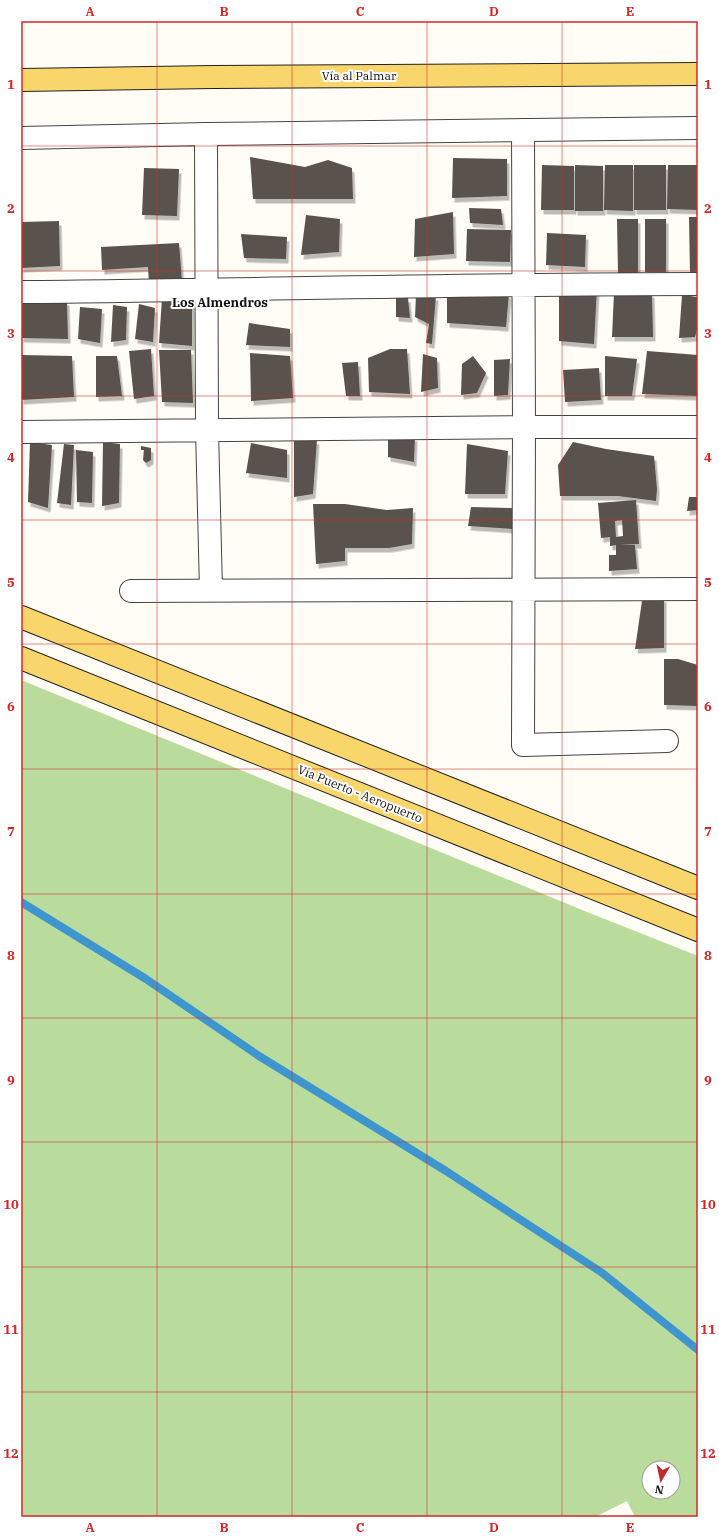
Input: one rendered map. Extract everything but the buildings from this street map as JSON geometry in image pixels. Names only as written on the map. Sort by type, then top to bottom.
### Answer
[{"type":"main road","name":"Vía al Palmar","points":[[21,80],[213,77],[698,74]]},
{"type":"main road","points":[[21,617],[698,888]]},
{"type":"main road","name":"Via Puerto - Aeropuerto","points":[[21,658],[698,930]]},
{"type":"street","points":[[21,138],[206,134],[698,128]]},
{"type":"street","points":[[523,130],[523,745],[666,741]]},
{"type":"street","points":[[206,134],[207,430],[211,590]]},
{"type":"street","points":[[21,292],[523,284],[698,284]]},
{"type":"street","points":[[21,432],[524,427],[698,427]]},
{"type":"street","points":[[131,591],[524,591],[698,589]]},
{"type":"green space","points":[[21,680],[698,956],[698,1517],[635,1517],[627,1501],[595,1517],[21,1517]]},
{"type":"waterway","points":[[21,902],[146,979],[259,1056],[446,1171],[601,1272],[698,1350]]},
{"type":"district","name":"Los Almendros","points":[[220,302]]}]
